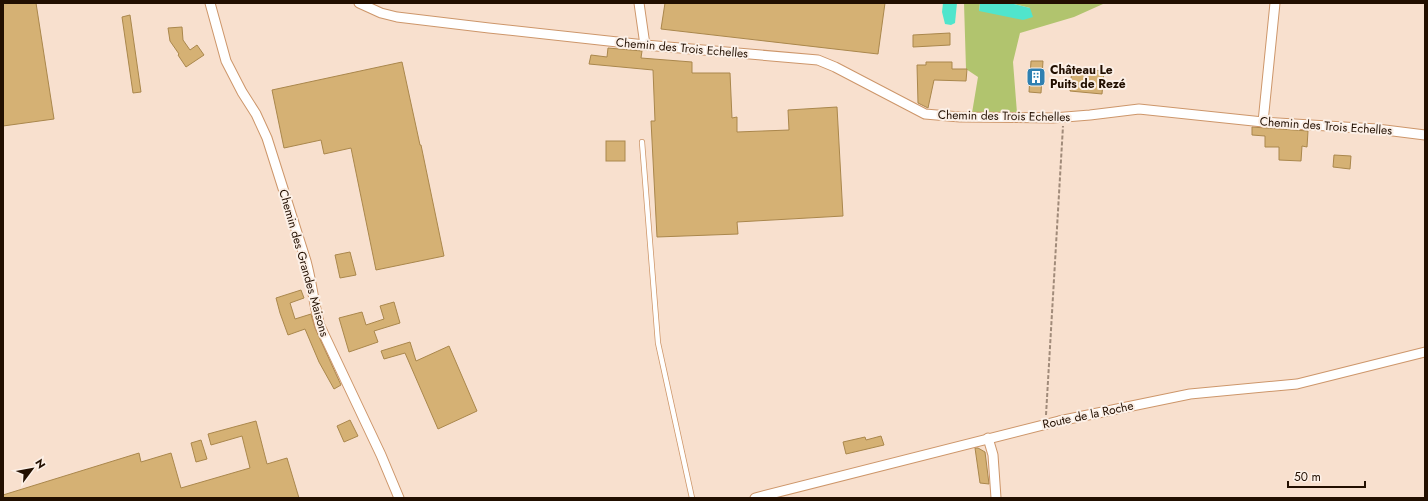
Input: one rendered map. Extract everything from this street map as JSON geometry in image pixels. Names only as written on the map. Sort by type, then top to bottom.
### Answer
[{"type":"street","name":"Chemin des Grandes Maisons","points":[[210,3],[216,30],[226,61],[242,92],[256,114],[267,138],[312,280],[317,316],[320,326],[381,455],[399,498]]},
{"type":"street","name":"Chemin des Trois Echelles","points":[[359,3],[381,13],[397,17],[645,45],[818,60],[835,66],[925,114],[960,117],[1063,117],[1090,116],[1139,109],[1263,122],[1377,129],[1425,135]]},
{"type":"street","points":[[639,3],[645,45]]},
{"type":"street","points":[[1263,122],[1275,3]]},
{"type":"street","name":"Route de la Roche","points":[[755,498],[1046,424],[1190,394],[1297,384],[1425,352]]},
{"type":"street","points":[[988,438],[993,455],[996,498]]},
{"type":"lane","points":[[642,142],[658,344],[692,498]]},
{"type":"path","points":[[1046,424],[1063,117]]},
{"type":"green space","points":[[964,3],[980,3],[979,11],[1030,8],[1010,3],[1103,4],[1074,17],[1020,33],[1013,62],[1017,113],[972,113],[978,77],[966,69]]},
{"type":"water","points":[[943,3],[957,3],[955,23],[951,25],[945,24],[942,12]]},
{"type":"water","points":[[980,3],[1010,3],[1030,8],[1033,17],[1023,20],[979,11]]},
{"type":"building","points":[[3,3],[36,3],[54,119],[3,126]]},
{"type":"building","points":[[665,3],[885,3],[878,54],[661,29]]},
{"type":"building","points":[[130,15],[141,92],[133,93],[122,17]]},
{"type":"building","points":[[182,27],[183,40],[190,50],[197,45],[204,55],[186,67],[170,41],[168,28]]},
{"type":"building","points":[[950,33],[950,45],[913,47],[913,35]]},
{"type":"building","points":[[608,48],[642,51],[641,58],[692,62],[692,73],[730,73],[732,118],[737,117],[737,132],[789,130],[788,110],[837,107],[843,216],[737,222],[738,234],[657,237],[651,121],[655,121],[653,70],[589,64],[591,55],[607,57]]},
{"type":"building","name":"Château Le Puits de Rezé","points":[[1031,61],[1043,61],[1041,93],[1029,92]]},
{"type":"building","points":[[402,62],[444,256],[376,270],[351,148],[324,154],[321,140],[284,148],[272,90]]},
{"type":"building","points":[[926,62],[952,62],[952,69],[967,69],[966,81],[934,80],[928,108],[918,103],[917,65],[926,65]]},
{"type":"building","points":[[1072,68],[1104,71],[1102,94],[1070,91]]},
{"type":"building","points":[[1252,127],[1308,131],[1307,147],[1302,146],[1301,161],[1279,160],[1279,147],[1265,147],[1265,136],[1252,135]]},
{"type":"building","points":[[606,141],[625,141],[625,161],[606,161]]},
{"type":"building","points":[[1334,155],[1351,156],[1350,169],[1333,167]]},
{"type":"building","points":[[350,252],[356,275],[340,278],[335,255]]},
{"type":"building","points":[[301,290],[304,298],[290,303],[295,319],[311,314],[315,328],[341,385],[334,389],[319,362],[305,329],[288,335],[280,313],[276,298]]},
{"type":"building","points":[[394,302],[400,323],[374,331],[378,342],[349,352],[339,318],[362,312],[366,325],[384,319],[380,306]]},
{"type":"building","points":[[410,342],[416,361],[449,346],[477,411],[438,429],[405,353],[384,359],[381,351]]},
{"type":"building","points":[[350,420],[358,436],[344,442],[337,426]]},
{"type":"building","points":[[256,421],[267,464],[287,458],[299,498],[3,498],[3,495],[139,453],[141,462],[171,453],[181,488],[250,468],[242,436],[211,445],[208,434]]},
{"type":"building","points":[[881,436],[884,445],[846,454],[843,442],[865,437],[866,440]]},
{"type":"building","points":[[201,440],[207,459],[196,462],[191,443]]},
{"type":"building","points":[[975,448],[985,452],[989,484],[980,483]]},
{"type":"place","name":"Château Le Puits de Rezé","points":[[1036,77]]}]
